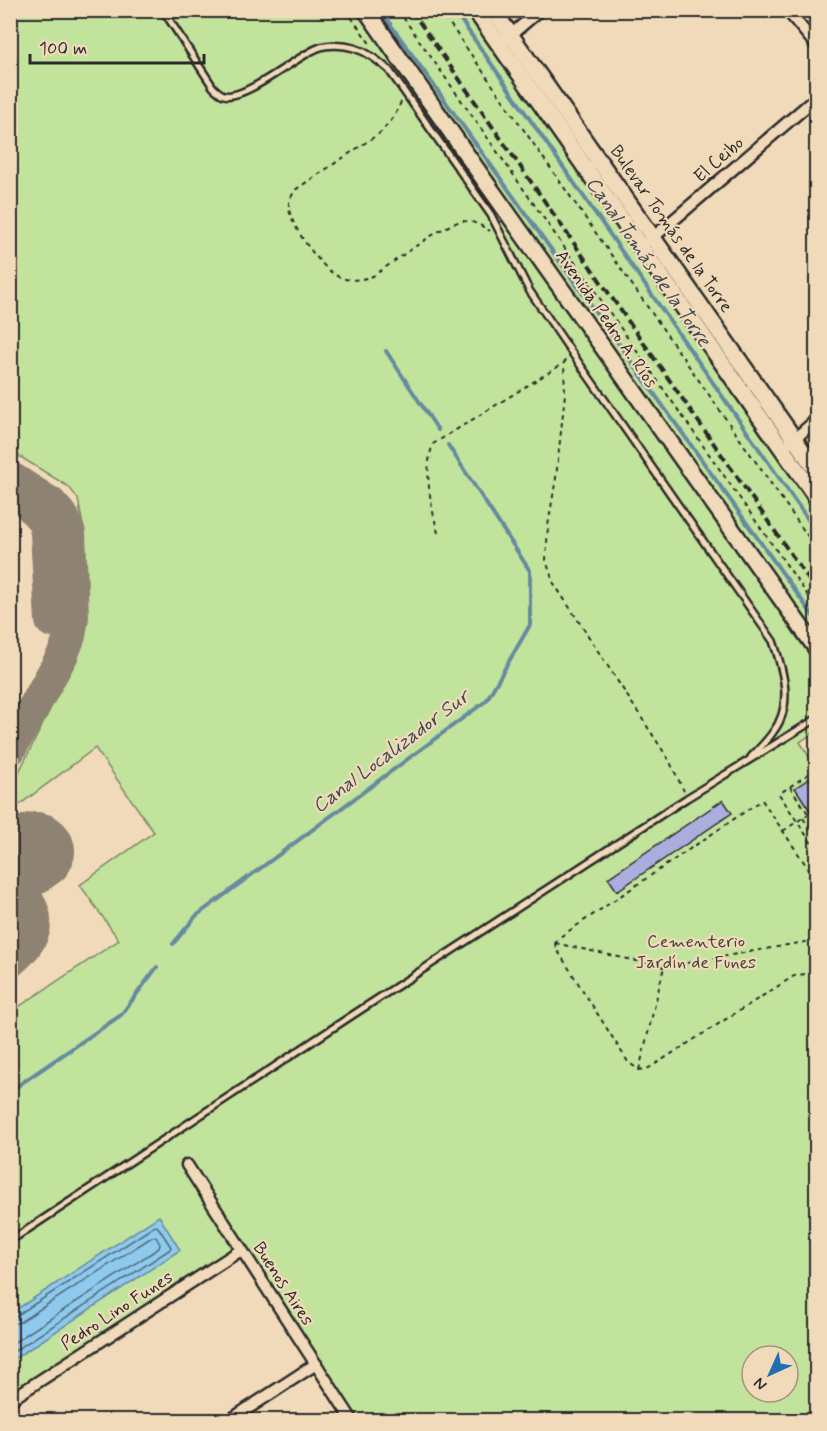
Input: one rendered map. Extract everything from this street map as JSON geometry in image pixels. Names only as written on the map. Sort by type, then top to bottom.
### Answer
[{"type":"main road","name":"Avenida Pedro A. Ríos","points":[[366,10],[816,648]]},
{"type":"main road","name":"Bulevar Tomás de la Torre","points":[[475,10],[505,40],[789,443],[816,497]]},
{"type":"main road","name":"Bulevar Tomás de la Torre","points":[[493,10],[505,40]]},
{"type":"main road","name":"Bulevar Tomás de la Torre","points":[[789,443],[816,470]]},
{"type":"street","points":[[505,40],[540,10]]},
{"type":"street","points":[[787,10],[816,45]]},
{"type":"street","name":"El Ceibo","points":[[648,242],[816,98]]},
{"type":"street","points":[[789,443],[816,420]]},
{"type":"street","name":"Buenos Aires","points":[[187,1165],[352,1420]]},
{"type":"street","name":"Pedro Lino Funes","points":[[10,1400],[241,1250]]},
{"type":"street","points":[[230,1420],[316,1365]]},
{"type":"lane","points":[[163,10],[213,87],[223,95],[234,96],[318,48],[333,45],[354,48],[373,57],[389,70],[491,215],[530,290],[572,353],[773,641],[783,671],[786,704],[775,730],[751,757]]},
{"type":"lane","points":[[170,10],[177,14],[192,10]]},
{"type":"lane","points":[[10,1241],[687,798],[816,719]]},
{"type":"path","points":[[346,10],[389,70]]},
{"type":"path","points":[[398,10],[816,607]]},
{"type":"path","points":[[440,10],[816,548]]},
{"type":"path","points":[[401,88],[401,103],[394,117],[380,133],[295,190],[290,199],[289,208],[293,222],[326,268],[336,276],[348,280],[361,280],[373,276],[440,231],[462,220],[476,223],[490,231],[494,238]]},
{"type":"path","points":[[438,533],[430,499],[429,456],[434,444],[564,363],[572,353]]},
{"type":"path","points":[[564,363],[565,394],[556,478],[548,526],[546,560],[553,582],[669,760],[687,798]]},
{"type":"path","points":[[816,769],[778,794],[816,850]]},
{"type":"path","points":[[790,786],[816,825]]},
{"type":"path","points":[[555,942],[762,800],[816,880]]},
{"type":"path","points":[[783,831],[816,808]]},
{"type":"path","points":[[803,818],[816,838]]},
{"type":"path","points":[[555,942],[664,967],[816,940]]},
{"type":"path","points":[[555,942],[556,948],[628,1062],[639,1070],[649,1068],[794,976],[816,972]]},
{"type":"path","points":[[639,1070],[664,967]]},
{"type":"green space","name":"Cementerio Jardín de Funes","points":[[183,10],[357,11],[408,87],[816,664],[816,731],[800,742],[812,762],[816,760],[816,1420],[352,1420],[241,1250],[11,1400],[11,1012],[119,940],[80,885],[154,832],[95,748],[11,811],[15,780],[80,649],[85,630],[83,526],[78,499],[69,487],[11,451],[11,11],[166,11],[172,18]]},
{"type":"green space","points":[[366,11],[475,11],[816,497],[816,648]]},
{"type":"water","points":[[159,1216],[180,1250],[11,1361],[11,1313]]},
{"type":"building","points":[[810,778],[816,788],[816,820],[795,788]]},
{"type":"building","points":[[723,800],[732,813],[617,891],[608,878]]},
{"type":"waterway","points":[[380,10],[816,620]]},
{"type":"waterway","name":"Canal Tomás de la Torre","points":[[454,10],[816,531]]},
{"type":"waterway","name":"Canal Localizador Sur","points":[[386,351],[438,430]]},
{"type":"waterway","name":"Canal Localizador Sur","points":[[173,944],[196,916],[486,701],[530,625],[530,571],[448,445]]},
{"type":"waterway","points":[[10,1091],[121,1015],[157,967]]},
{"type":"taxiway","points":[[10,477],[51,503],[64,518],[70,533],[73,617],[70,636],[63,654],[10,750]]},
{"type":"taxiway","points":[[22,497],[44,522],[51,621]]},
{"type":"taxiway","points":[[10,884],[29,903],[34,913],[35,923],[28,942],[10,962]]},
{"type":"runway","points":[[10,869],[36,851]]},
{"type":"railway","points":[[411,10],[816,590]]}]
